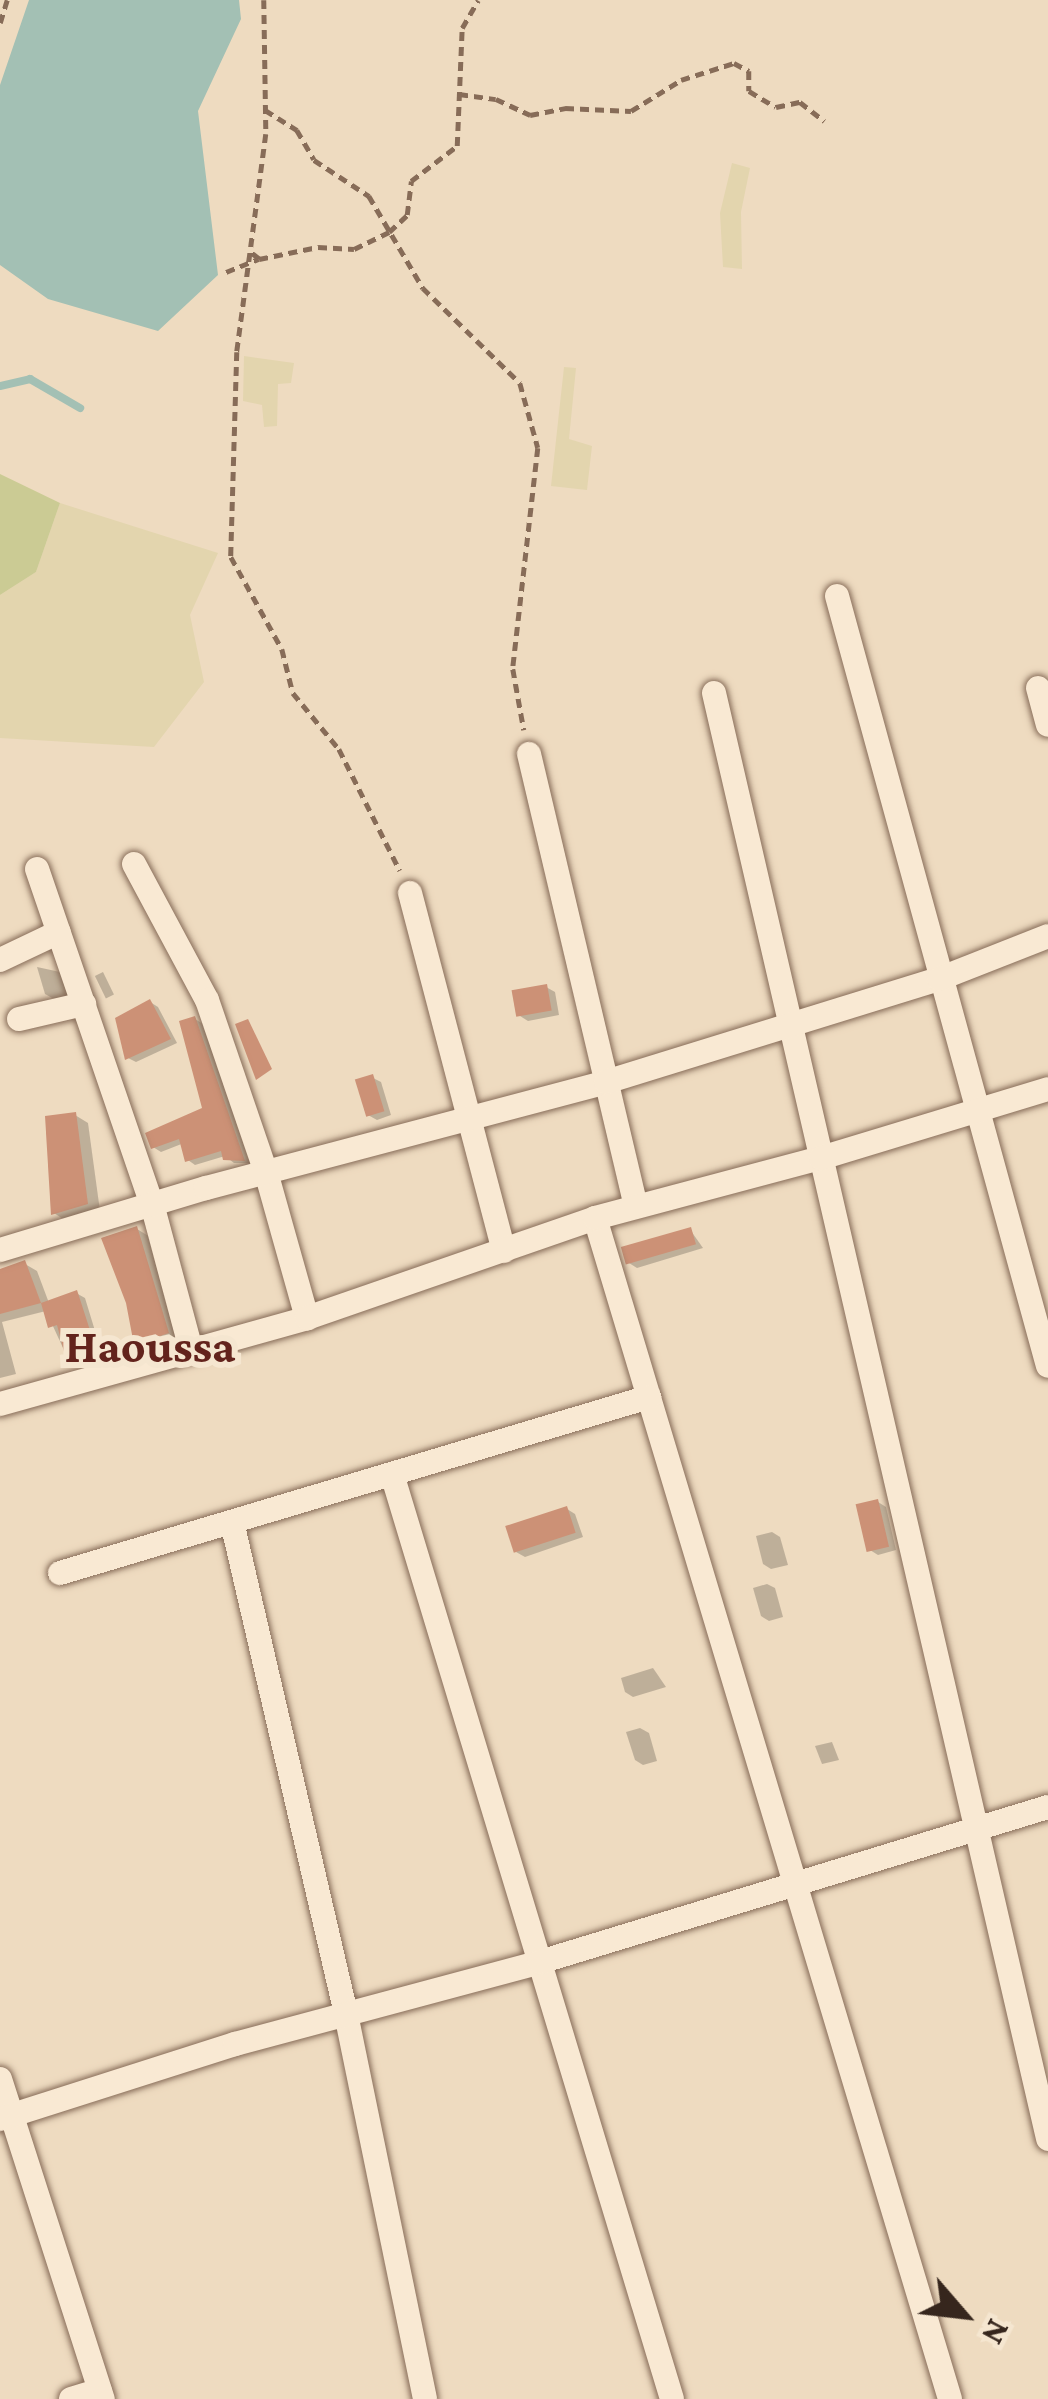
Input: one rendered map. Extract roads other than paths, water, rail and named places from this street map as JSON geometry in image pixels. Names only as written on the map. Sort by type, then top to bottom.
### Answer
[{"type":"street","points":[[837,596],[1048,1366]]},
{"type":"street","points":[[1038,688],[1048,725]]},
{"type":"street","points":[[714,693],[1048,2139]]},
{"type":"street","points":[[529,754],[636,1206]]},
{"type":"street","points":[[134,864],[207,1000],[266,1172],[307,1318]]},
{"type":"street","points":[[37,869],[152,1204],[191,1350]]},
{"type":"street","points":[[410,893],[504,1251]]},
{"type":"street","points":[[0,960],[59,932]]},
{"type":"street","points":[[0,1250],[266,1172],[607,1082],[939,979],[1048,936]]},
{"type":"street","points":[[19,1019],[84,1004]]},
{"type":"street","points":[[0,1404],[307,1318],[596,1218],[821,1158],[1048,1088]]},
{"type":"street","points":[[596,1218],[950,2399]]},
{"type":"street","points":[[60,1574],[649,1397]]},
{"type":"street","points":[[392,1474],[672,2399]]},
{"type":"street","points":[[232,1522],[346,2014],[425,2399]]},
{"type":"street","points":[[6,2117],[346,2014],[540,1962],[1048,1807]]},
{"type":"street","points":[[0,2080],[6,2117],[101,2394],[71,2399]]},
{"type":"waterway","points":[[0,386],[30,379],[80,408]]},
{"type":"district","name":"Haoussa","points":[[150,1346]]}]
